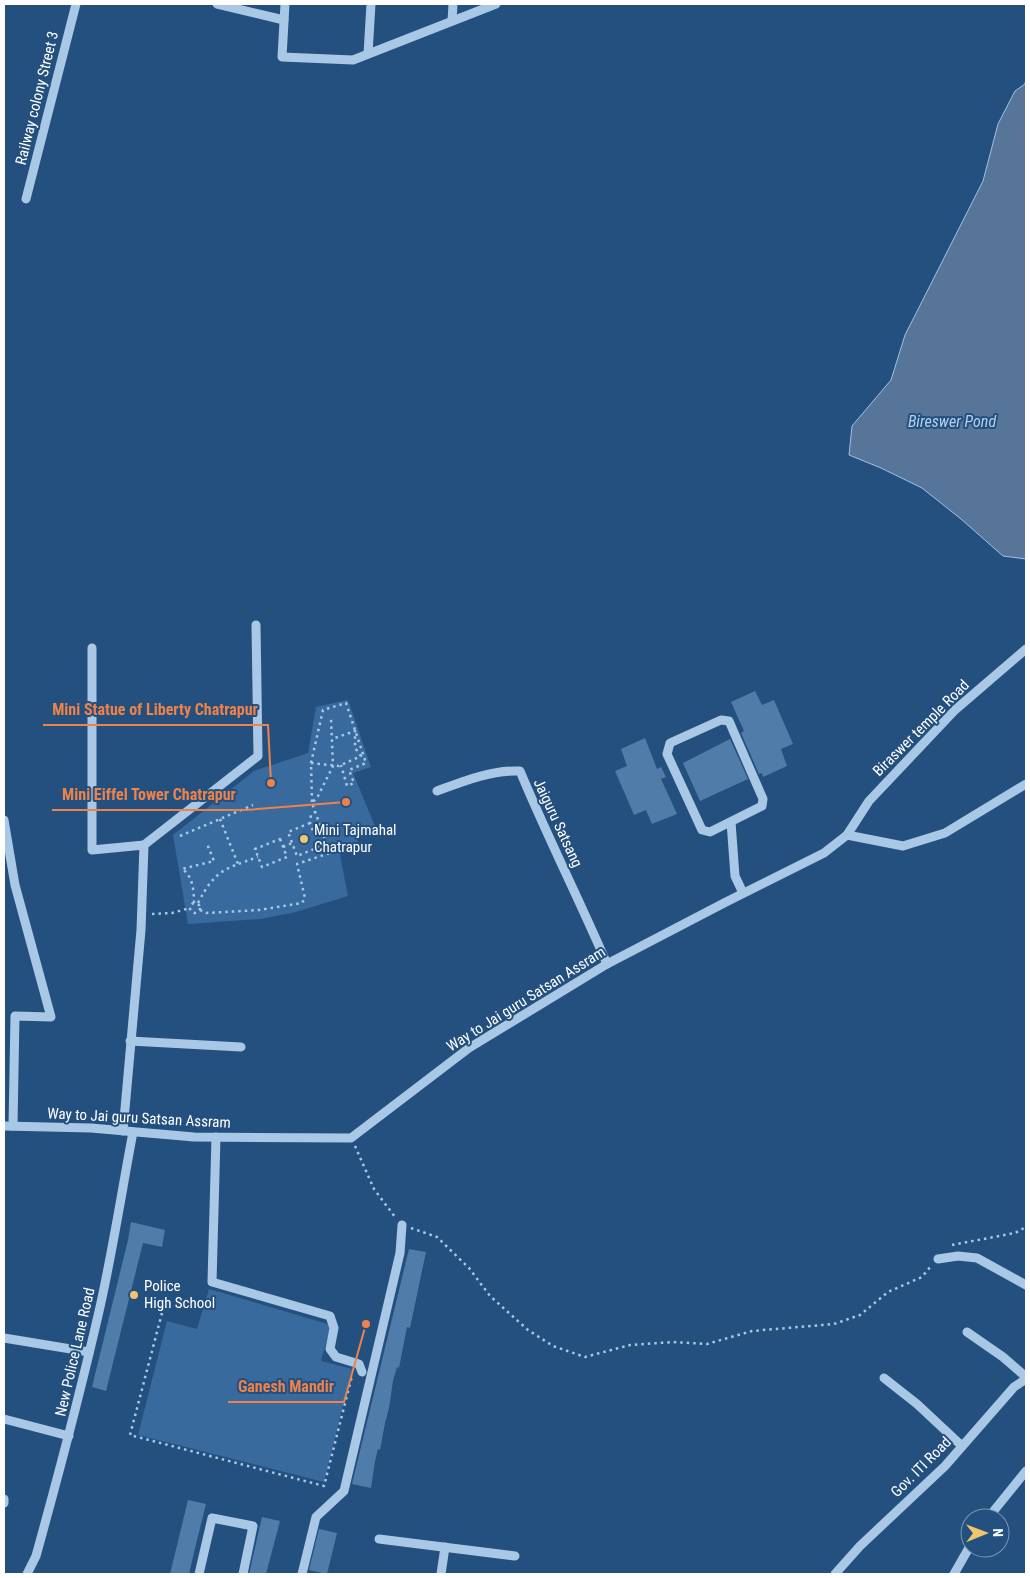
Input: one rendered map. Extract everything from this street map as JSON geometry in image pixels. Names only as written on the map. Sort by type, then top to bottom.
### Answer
[{"type":"street","name":"Railway colony Street 3","points":[[26,198],[76,4]]},
{"type":"street","points":[[217,4],[284,20]]},
{"type":"street","points":[[285,4],[282,57],[353,60],[496,4]]},
{"type":"street","points":[[368,54],[371,4]]},
{"type":"street","points":[[452,21],[453,4]]},
{"type":"street","points":[[92,648],[92,850],[144,845],[258,756],[256,626]]},
{"type":"street","name":"Biraswer temple Road","points":[[846,835],[868,801],[955,710],[1026,649]]},
{"type":"street","points":[[721,720],[729,722],[763,799],[762,806],[731,822],[710,832],[702,830],[667,754],[670,743],[721,720]]},
{"type":"street","name":"Jaiguru Satsang","points":[[437,791],[479,776],[520,771],[607,964]]},
{"type":"street","points":[[846,835],[903,846],[945,833],[1026,784]]},
{"type":"street","points":[[4,820],[15,885],[51,1017],[15,1016],[8,1126]]},
{"type":"street","points":[[731,822],[735,876],[743,893]]},
{"type":"street","name":"Way to Jai guru Satsan Assram","points":[[8,1126],[92,1128],[216,1137],[351,1138],[468,1048],[607,964],[824,853],[846,835]]},
{"type":"street","name":"New Police Lane Road","points":[[27,1574],[36,1556],[69,1436],[118,1216],[128,1131],[130,1041],[142,914],[144,845]]},
{"type":"street","points":[[130,1041],[241,1047]]},
{"type":"street","points":[[216,1137],[212,1282],[330,1316],[334,1328],[330,1348],[336,1357],[359,1364],[362,1372]]},
{"type":"street","points":[[302,1574],[316,1517],[344,1490],[400,1253],[402,1225]]},
{"type":"street","points":[[938,1258],[958,1256],[977,1258],[1026,1285]]},
{"type":"street","points":[[967,1332],[1003,1357],[1026,1378]]},
{"type":"street","points":[[4,1338],[89,1352]]},
{"type":"street","points":[[884,1378],[917,1404],[962,1446]]},
{"type":"street","name":"Gov. ITI Road","points":[[834,1574],[860,1546],[945,1466],[1014,1387],[1026,1378]]},
{"type":"street","points":[[4,1419],[69,1436]]},
{"type":"street","points":[[996,1508],[1026,1471]]},
{"type":"street","points":[[199,1574],[212,1518],[253,1526],[243,1574]]},
{"type":"street","points":[[379,1539],[515,1556]]},
{"type":"street","points":[[441,1574],[445,1547]]},
{"type":"street","points":[[954,1574],[963,1558]]},
{"type":"path","points":[[190,908],[194,912],[200,910],[206,913],[259,910],[302,903],[305,898],[297,864],[330,852],[312,803],[311,763],[323,710],[346,703],[366,763],[349,770],[354,783],[347,786],[341,765]]},
{"type":"path","points":[[312,803],[318,796],[333,766],[331,718]]},
{"type":"path","points":[[311,763],[333,766],[341,765],[361,756],[355,748],[355,732],[332,739]]},
{"type":"path","points":[[180,836],[253,805]]},
{"type":"path","points":[[310,823],[288,832],[297,856],[319,847],[310,823],[311,815],[315,812]]},
{"type":"path","points":[[220,819],[238,864]]},
{"type":"path","points":[[280,839],[287,857],[262,867],[258,857],[255,849],[280,839]]},
{"type":"path","points":[[283,847],[292,843]]},
{"type":"path","points":[[200,910],[200,906],[196,903],[192,881],[187,872],[182,869],[214,861],[207,844]]},
{"type":"path","points":[[142,914],[172,913],[190,908],[196,903],[213,877],[238,864],[258,857]]},
{"type":"path","points":[[351,1138],[374,1189],[402,1225],[437,1237],[469,1268],[490,1296],[528,1330],[553,1346],[585,1358],[630,1345],[673,1342],[707,1344],[752,1332],[834,1324],[860,1315],[888,1292],[922,1277],[950,1245],[1015,1232],[1026,1227]]},
{"type":"path","points":[[162,1313],[130,1435],[324,1486],[355,1363]]},
{"type":"shaded area","points":[[348,700],[371,767],[353,773],[375,826],[355,834],[360,848],[340,855],[348,896],[296,912],[260,919],[188,924],[173,835],[254,771],[308,753],[316,707]]},
{"type":"shaded area","points":[[209,1289],[331,1325],[321,1361],[352,1369],[324,1482],[138,1435],[167,1321],[197,1329]]},
{"type":"water","name":"Bireswer Pond","points":[[1026,78],[1026,559],[1003,556],[922,488],[849,455],[852,426],[891,380],[905,335],[983,181],[998,124],[1015,91],[1025,84]]},
{"type":"building","points":[[755,691],[762,705],[774,700],[793,744],[781,749],[787,766],[763,777],[762,773],[759,774],[741,733],[744,731],[731,702]]},
{"type":"building","points":[[645,738],[657,769],[661,767],[666,777],[661,779],[677,814],[652,824],[646,810],[634,815],[615,771],[627,766],[621,749]]},
{"type":"building","points":[[730,739],[748,779],[700,801],[683,763]]},
{"type":"building","points":[[131,1222],[165,1230],[162,1247],[143,1243],[106,1391],[92,1387]]},
{"type":"building","points":[[409,1249],[426,1252],[410,1328],[407,1327],[399,1368],[397,1367],[393,1381],[380,1450],[378,1449],[375,1461],[371,1488],[352,1484]]},
{"type":"building","points":[[188,1500],[206,1504],[189,1574],[170,1574]]},
{"type":"building","points":[[262,1517],[280,1521],[266,1574],[249,1574]]},
{"type":"building","points":[[319,1529],[337,1533],[327,1574],[309,1570]]},
{"type":"place","name":"Mini Statue of Liberty Chatrapur","points":[[271,783]]},
{"type":"place","name":"Mini Eiffel Tower Chatrapur","points":[[346,802]]},
{"type":"place","name":"Mini Tajmahal Chatrapur","points":[[304,839]]},
{"type":"place","name":"Police High School","points":[[134,1295]]},
{"type":"place","name":"Ganesh Mandir","points":[[366,1324]]}]
